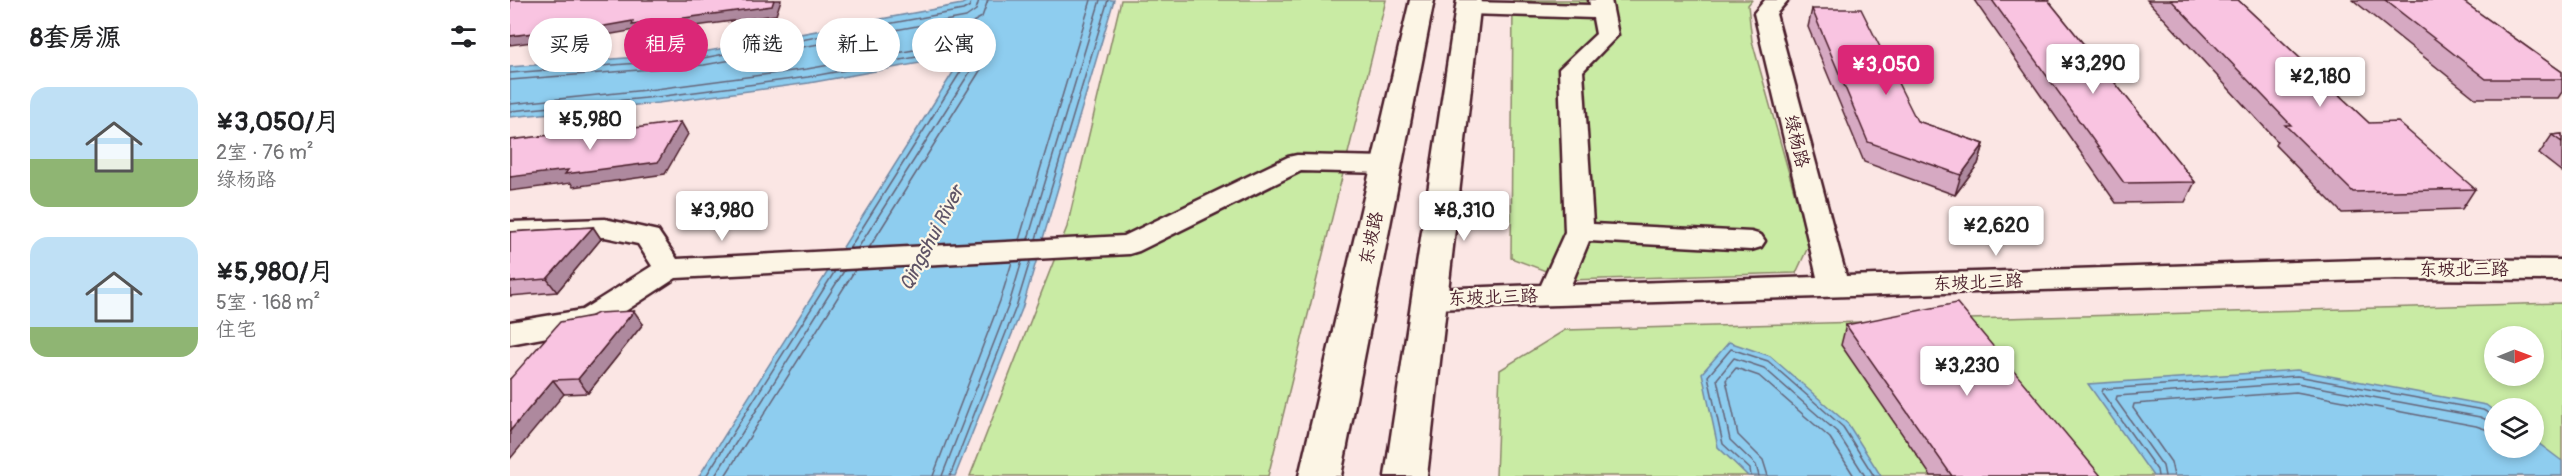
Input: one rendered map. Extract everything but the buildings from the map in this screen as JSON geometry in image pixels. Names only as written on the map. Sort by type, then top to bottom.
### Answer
[{"type":"main road","name":"东坡路","points":[[1320,476],[1422,0]]},
{"type":"main road","points":[[1406,476],[1468,4]]},
{"type":"street","name":"绿杨路","points":[[1777,0],[1765,13],[1834,286]]},
{"type":"street","points":[[1468,4],[1602,6],[1607,35],[1571,69],[1579,232],[1552,295]]},
{"type":"street","points":[[510,333],[590,318],[669,269],[1129,246],[1296,163],[1386,165]]},
{"type":"street","points":[[510,231],[606,228],[648,237],[669,269]]},
{"type":"street","points":[[1579,232],[1751,241]]},
{"type":"street","name":"东坡北三路","points":[[1431,299],[2396,269],[2562,270]]},
{"type":"green space","points":[[1121,0],[1386,0],[1268,476],[970,476],[1067,227]]},
{"type":"green space","points":[[1513,0],[1752,0],[1748,5],[1752,41],[1809,245],[1796,273],[1570,280],[1511,258]]},
{"type":"green space","points":[[2562,303],[2562,476],[1496,476],[1500,370],[1565,330]]},
{"type":"water","name":"Qingshui River","points":[[969,0],[1114,0],[1022,309],[955,476],[699,476],[953,72],[996,72],[996,18],[912,18],[912,64],[900,67],[900,18],[886,18],[962,4]]},
{"type":"water","points":[[816,31],[816,72],[870,72],[809,83],[658,103],[510,117],[510,67],[528,66],[528,72],[612,72],[612,59],[624,58],[624,72],[708,72],[708,51],[720,49],[720,72],[804,72],[804,33]]},
{"type":"water","points":[[1729,342],[1770,356],[1848,424],[1881,476],[1748,476],[1718,447],[1702,373]]},
{"type":"water","points":[[2297,370],[2484,405],[2484,458],[2544,458],[2544,448],[2562,461],[2562,476],[2153,476],[2088,384]]}]
